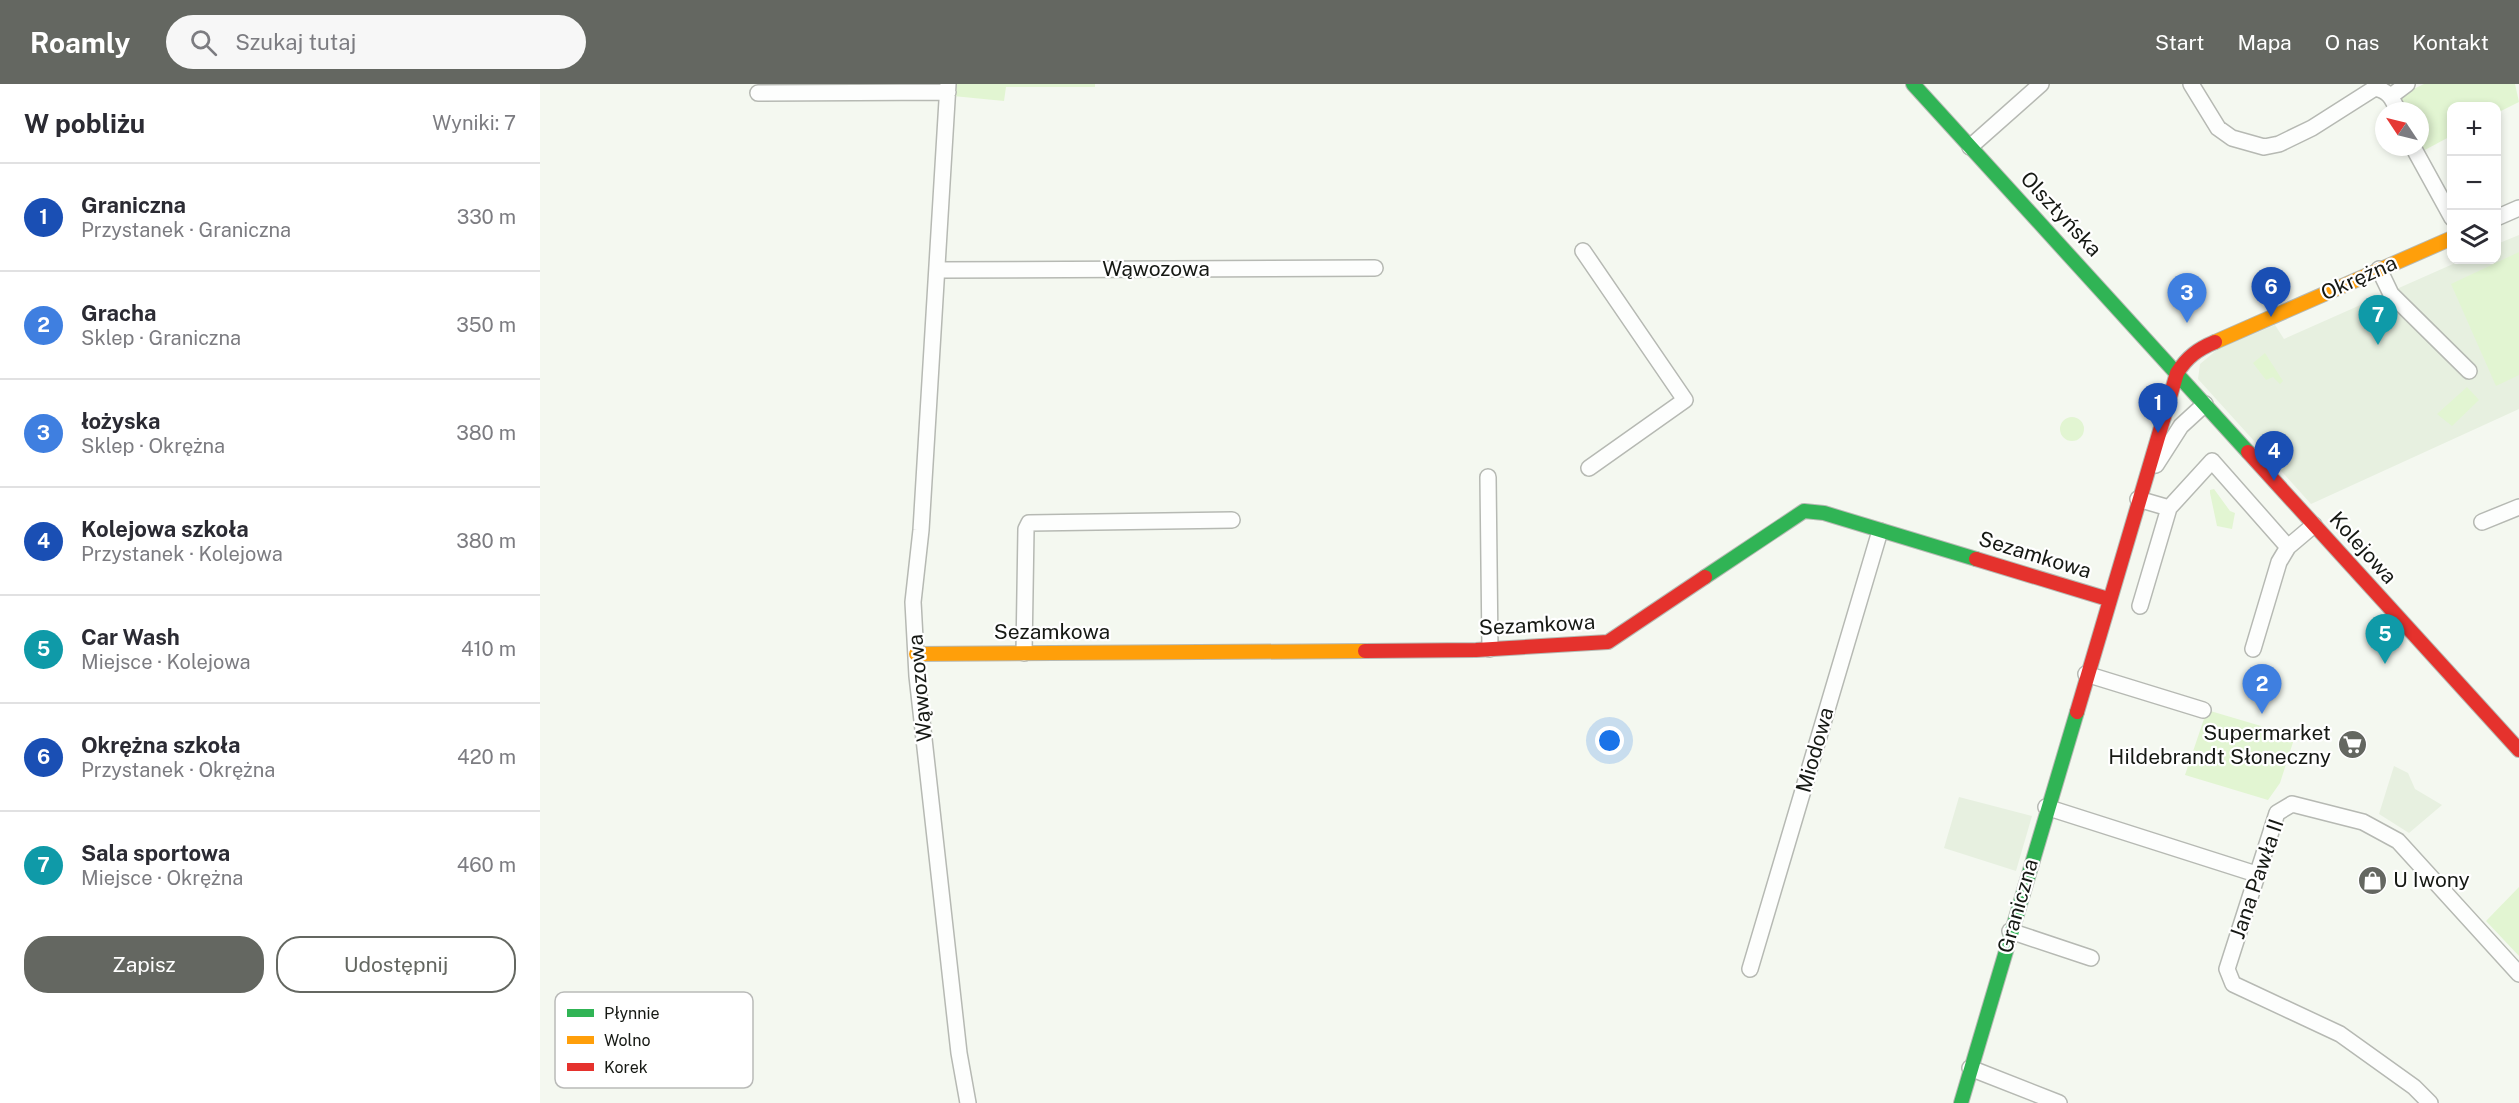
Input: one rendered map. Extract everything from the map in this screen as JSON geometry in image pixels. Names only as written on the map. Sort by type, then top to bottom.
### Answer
[{"type":"street","name":"Olsztyńska","points":[[1913,84],[2177,374]]},
{"type":"street","points":[[1970,147],[2041,84]]},
{"type":"street","points":[[2191,84],[2218,128],[2232,138],[2264,147],[2279,144],[2312,128],[2362,90],[2375,88],[2384,90],[2394,102]]},
{"type":"street","points":[[2391,96],[2407,84]]},
{"type":"street","name":"Wąwozowa","points":[[758,93],[948,88],[921,530],[913,602],[916,654],[944,925],[968,1103]]},
{"type":"street","points":[[2418,156],[2447,211]]},
{"type":"street","points":[[2501,216],[2519,208]]},
{"type":"street","name":"Okrężna","points":[[2177,374],[2186,359],[2200,348],[2447,240]]},
{"type":"street","points":[[1583,251],[1685,400],[1588,468]]},
{"type":"street","name":"Wąwozowa","points":[[937,270],[1375,268]]},
{"type":"street","points":[[2379,269],[2391,294],[2469,371]]},
{"type":"street","name":"Kolejowa","points":[[2177,374],[2519,750]]},
{"type":"street","name":"Graniczna","points":[[1961,1103],[2046,807],[2177,374]]},
{"type":"street","name":"Graniczna","points":[[2139,495],[2181,426],[2205,404]]},
{"type":"street","points":[[2140,606],[2169,508],[2212,461],[2288,547]]},
{"type":"street","points":[[1488,477],[1490,649]]},
{"type":"street","points":[[2139,495],[2169,508]]},
{"type":"street","points":[[2482,522],[2519,507]]},
{"type":"street","name":"Sezamkowa","points":[[916,654],[1490,649],[1608,642],[1804,512],[1824,513],[2108,599]]},
{"type":"street","points":[[1024,653],[1026,529],[1029,523],[1232,520]]},
{"type":"street","points":[[2253,649],[2279,562],[2288,547],[2314,525]]},
{"type":"street","name":"Miodowa","points":[[1750,969],[1880,531]]},
{"type":"street","points":[[2086,674],[2203,711]]},
{"type":"street","name":"Jana Pawła II","points":[[2430,1103],[2414,1087],[2340,1034],[2233,984],[2227,969],[2277,813],[2286,805],[2292,804],[2363,822],[2398,841],[2519,974]]},
{"type":"street","points":[[2046,807],[2256,874]]},
{"type":"street","points":[[2010,931],[2091,958]]},
{"type":"street","points":[[1970,1068],[2059,1103]]},
{"type":"shaded area","points":[[2519,235],[2519,409],[2311,504],[2198,379],[2200,364],[2218,349],[2275,325],[2284,339],[2453,264],[2501,264],[2501,242]]},
{"type":"shaded area","points":[[2394,766],[2408,773],[2415,789],[2442,805],[2409,833],[2379,814]]},
{"type":"shaded area","points":[[1959,797],[2032,816],[2016,871],[1944,848]]},
{"type":"green space","points":[[953,84],[1095,84],[1095,87],[1006,87],[1004,101],[953,96]]},
{"type":"green space","points":[[2424,84],[2515,84],[2519,102],[2501,111],[2501,102],[2447,102],[2447,138],[2429,148],[2429,102],[2401,102],[2403,94]]},
{"type":"green space","points":[[2519,252],[2519,375],[2496,386],[2451,284],[2494,264],[2501,264],[2501,260]]},
{"type":"green space","points":[[2265,353],[2283,381],[2280,384],[2273,377],[2266,380],[2253,363]]},
{"type":"green space","points":[[2467,387],[2479,400],[2452,426],[2437,414]]},
{"type":"green space","points":[[2067,417],[2077,417],[2084,424],[2084,434],[2077,441],[2067,441],[2060,434],[2060,424]]},
{"type":"green space","points":[[2214,489],[2230,511],[2235,513],[2232,529],[2217,526],[2210,493],[2210,490]]},
{"type":"green space","points":[[2207,710],[2295,736],[2280,783],[2268,800],[2185,775]]},
{"type":"green space","points":[[2519,887],[2519,956],[2486,921]]},
{"type":"traffic: fast","points":[[1913,84],[2248,452]]},
{"type":"traffic: fast","points":[[1705,577],[1804,511],[1824,513],[1976,559]]},
{"type":"traffic: fast","points":[[1961,1103],[2077,712]]},
{"type":"traffic: slow","points":[[2215,342],[2447,240]]},
{"type":"traffic: slow","points":[[916,654],[1365,651]]},
{"type":"traffic: jam","points":[[2077,712],[2177,373],[2193,354],[2215,342]]},
{"type":"traffic: jam","points":[[2248,452],[2519,750]]},
{"type":"traffic: jam","points":[[1976,559],[2108,599]]},
{"type":"traffic: jam","points":[[1365,651],[1476,650],[1608,642],[1705,577]]},
{"type":"place","name":"Okrężna szkoła","points":[[2271,317]]},
{"type":"place","name":"łożyska","points":[[2187,323]]},
{"type":"place","name":"Sala sportowa","points":[[2378,345]]},
{"type":"place","name":"Graniczna","points":[[2158,433]]},
{"type":"place","name":"Kolejowa szkoła","points":[[2274,481]]},
{"type":"place","name":"Car Wash","points":[[2385,664]]},
{"type":"place","name":"Gracha","points":[[2262,714]]},
{"type":"place","name":"Supermarket Hildebrandt Słoneczny","points":[[2352,745]]},
{"type":"place","name":"U Iwony","points":[[2372,880]]}]
